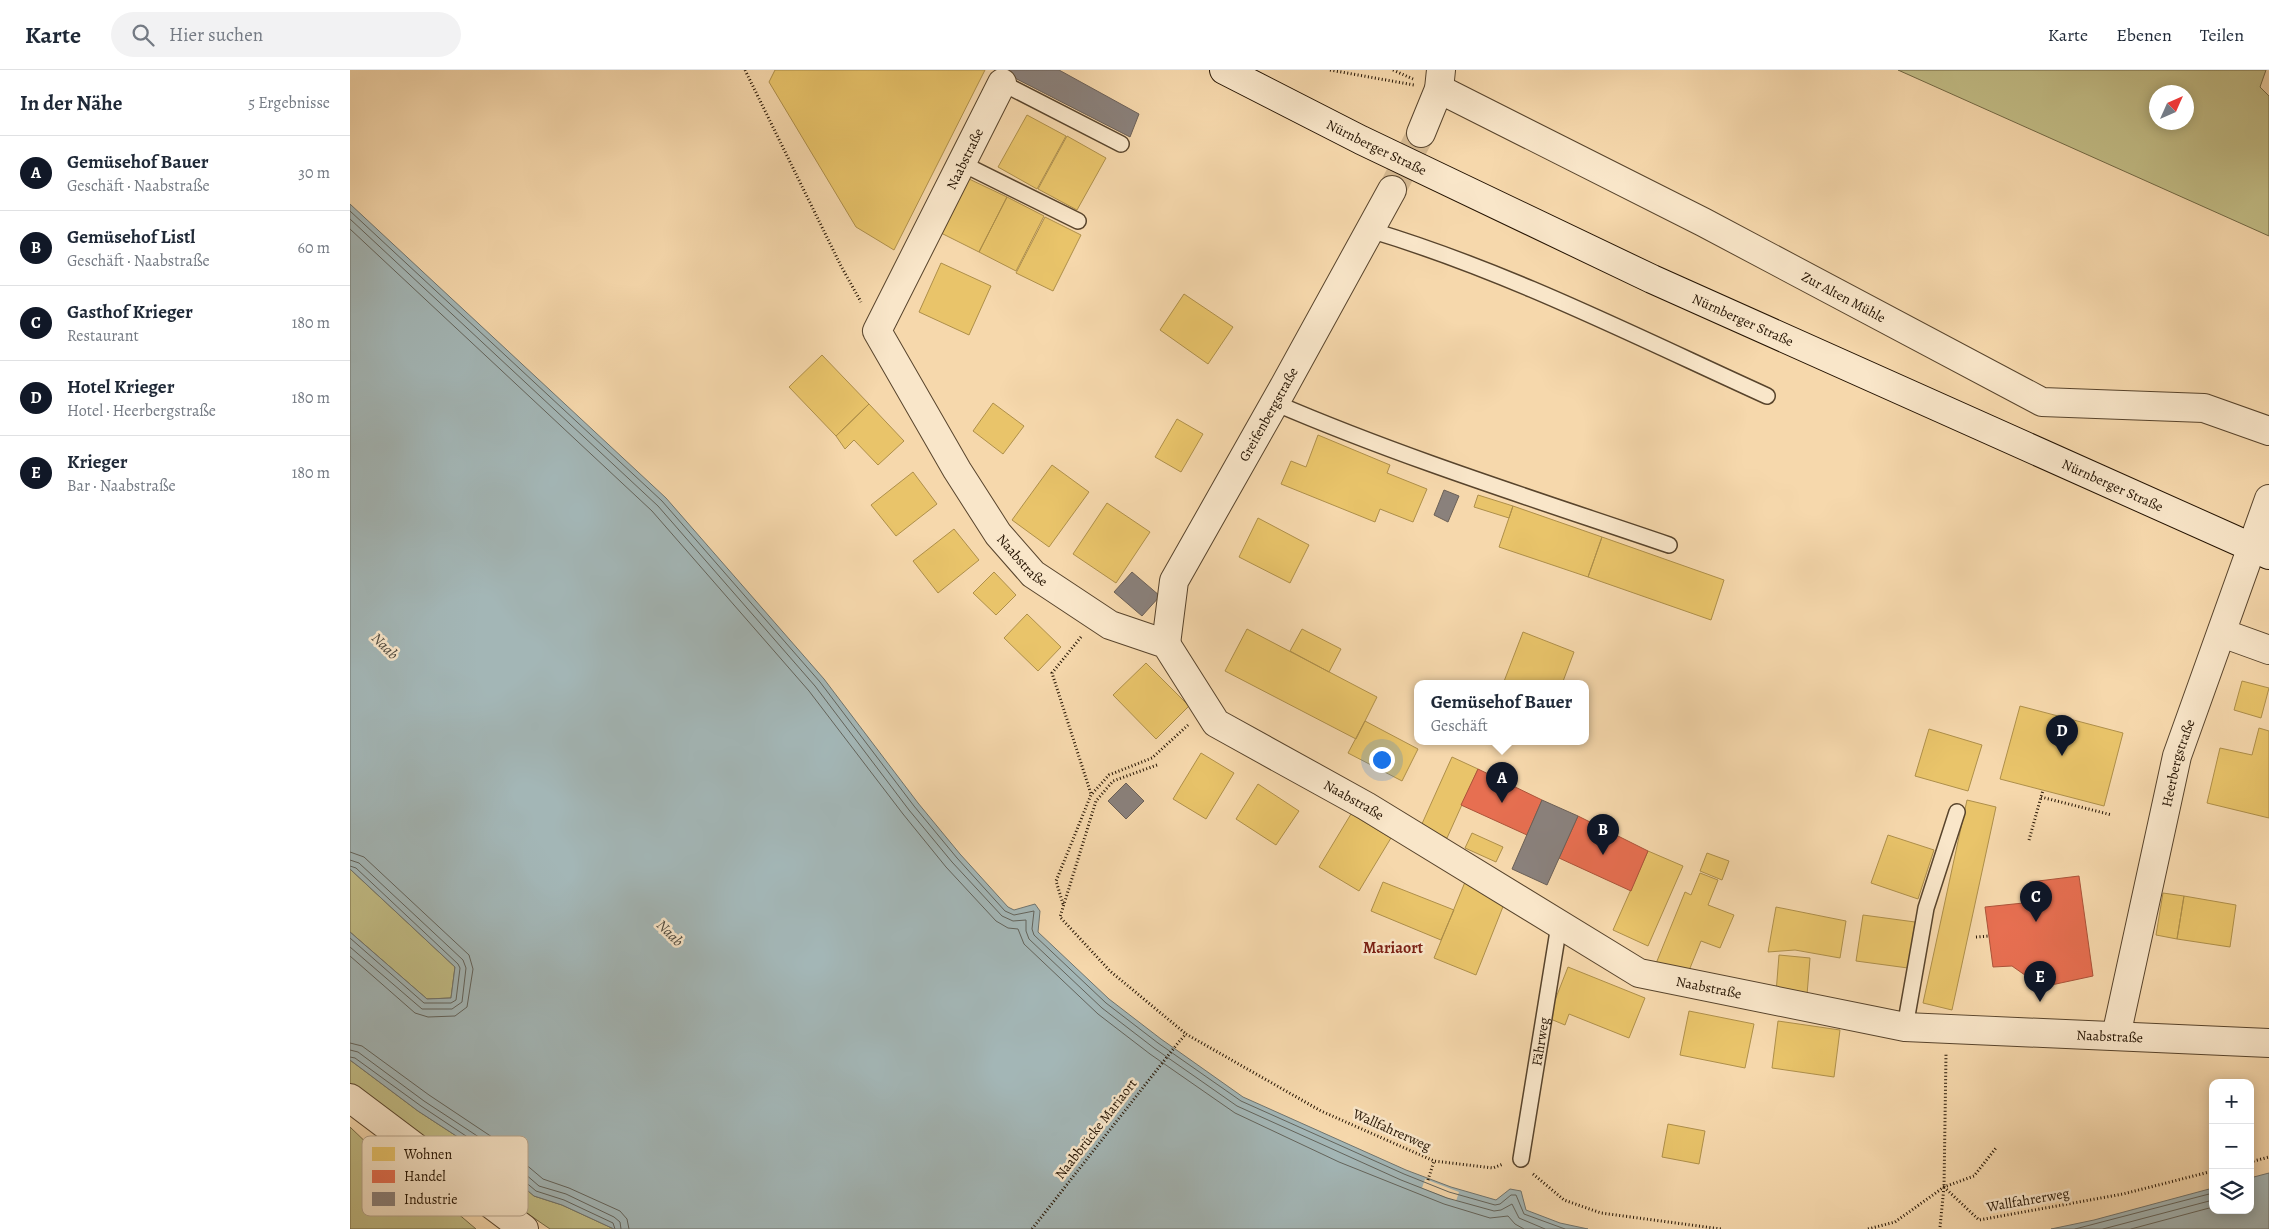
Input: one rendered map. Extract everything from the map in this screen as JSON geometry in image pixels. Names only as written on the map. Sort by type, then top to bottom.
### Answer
[{"type":"street","name":"Nürnberger Straße","points":[[1224,70],[1360,140],[1652,279],[2260,552]]},
{"type":"street","points":[[1421,133],[1440,80]]},
{"type":"street","name":"Zur Alten Mühle","points":[[1440,80],[2042,402],[2204,408],[2269,430]]},
{"type":"street","name":"Naabstraße","points":[[1002,83],[963,164],[877,331],[956,470],[998,534],[1033,574],[1097,618],[1110,625],[1166,644],[1216,723],[1366,806],[1639,973],[1905,1027],[2116,1036],[2268,1039]]},
{"type":"street","name":"Greifenbergstraße","points":[[1166,644],[1174,581],[1275,403],[1392,190]]},
{"type":"street","name":"Heerbergstraße","points":[[2116,1036],[2176,756],[2222,633],[2260,552],[2269,499]]},
{"type":"street","points":[[2222,633],[2269,650]]},
{"type":"street","points":[[350,1098],[400,1136]]},
{"type":"street","points":[[507,1216],[524,1229]]},
{"type":"lane","points":[[1002,83],[1121,144]]},
{"type":"lane","points":[[963,164],[1078,221]]},
{"type":"lane","points":[[1370,230],[1414,244],[1552,298],[1766,396]]},
{"type":"lane","points":[[1275,403],[1436,465],[1669,545]]},
{"type":"lane","points":[[1905,1027],[1926,908],[1957,812]]},
{"type":"lane","name":"Fährweg","points":[[1521,1158],[1559,925]]},
{"type":"path","points":[[745,70],[841,266],[877,331]]},
{"type":"path","points":[[1330,70],[1440,80]]},
{"type":"path","points":[[1091,795],[1052,673],[1097,618]]},
{"type":"path","points":[[1063,905],[1056,882],[1091,795],[1109,775],[1152,758],[1207,708]]},
{"type":"path","points":[[1063,905],[1096,801],[1113,781],[1157,765]]},
{"type":"path","points":[[2029,840],[2043,790]]},
{"type":"path","points":[[2042,797],[2112,815]]},
{"type":"path","name":"Wallfahrerweg","points":[[1063,905],[1060,917],[1110,971],[1186,1034],[1320,1111],[1434,1161],[1493,1168],[1521,1158]]},
{"type":"path","points":[[1976,937],[1989,936]]},
{"type":"path","points":[[1940,1227],[1944,1187],[1947,1028]]},
{"type":"path","name":"Naabbrücke Mariaort","points":[[1032,1229],[1186,1034]]},
{"type":"path","points":[[1868,1229],[1896,1222],[1944,1187],[1974,1176],[1996,1148]]},
{"type":"path","points":[[2254,1161],[2269,1157]]},
{"type":"path","points":[[1521,1158],[1537,1179],[1564,1200],[1601,1213],[1721,1229]]},
{"type":"path","points":[[1428,1180],[1434,1161]]},
{"type":"path","name":"Wallfahrerweg","points":[[1944,1187],[1979,1220],[2123,1194],[2209,1172]]},
{"type":"shaded area","points":[[1898,70],[2266,70],[2260,87],[2269,96],[2269,236]]},
{"type":"shaded area","points":[[350,869],[455,967],[451,998],[427,999],[350,932]]},
{"type":"shaded area","points":[[350,1060],[418,1111],[456,1136],[414,1136],[350,1088]]},
{"type":"shaded area","points":[[350,1127],[362,1138],[362,1216],[461,1216],[476,1229],[350,1229]]},
{"type":"shaded area","points":[[528,1191],[534,1196],[562,1205],[614,1229],[550,1229],[528,1214]]},
{"type":"water","name":"Naab","points":[[350,204],[666,498],[824,679],[918,803],[960,854],[1008,907],[1014,910],[1035,904],[1040,911],[1038,932],[1109,999],[1161,1039],[1243,1097],[1406,1170],[1451,1187],[1496,1200],[1510,1189],[1521,1191],[1526,1210],[1560,1223],[1588,1229],[614,1229],[562,1205],[534,1196],[528,1191],[528,1136],[456,1136],[418,1111],[350,1060],[350,932],[427,999],[451,998],[455,967],[350,869]]},
{"type":"water","points":[[2269,1173],[2269,1229],[2051,1229],[2094,1220],[2209,1189],[2209,1214],[2254,1214],[2254,1177]]},
{"type":"pier","points":[[1425,1179],[1459,1192],[1456,1201],[1422,1188]]},
{"type":"building: Wohnen","points":[[775,70],[985,70],[894,250],[856,227],[769,82]]},
{"type":"building: Wohnen","points":[[1027,115],[1066,136],[1037,189],[998,167]]},
{"type":"building: Wohnen","points":[[1067,136],[1106,158],[1077,210],[1038,189]]},
{"type":"building: Wohnen","points":[[967,178],[1007,197],[979,252],[941,233]]},
{"type":"building: Wohnen","points":[[1007,197],[1044,216],[1016,271],[979,252]]},
{"type":"building: Wohnen","points":[[1045,217],[1081,235],[1053,291],[1016,273]]},
{"type":"building: Wohnen","points":[[941,263],[991,286],[969,335],[919,312]]},
{"type":"building: Wohnen","points":[[1184,294],[1233,327],[1208,364],[1160,330]]},
{"type":"building: Wohnen","points":[[822,355],[869,404],[836,436],[789,387]]},
{"type":"building: Wohnen","points":[[993,403],[1024,426],[1003,454],[973,431]]},
{"type":"building: Wohnen","points":[[869,404],[904,441],[878,465],[854,440],[845,449],[836,436]]},
{"type":"building: Wohnen","points":[[1177,419],[1203,434],[1181,472],[1155,457]]},
{"type":"building: Wohnen","points":[[1318,435],[1390,465],[1387,473],[1427,489],[1413,522],[1380,509],[1375,522],[1281,484],[1291,461],[1306,467]]},
{"type":"building: Wohnen","points":[[1052,465],[1089,492],[1049,547],[1012,520]]},
{"type":"building: Wohnen","points":[[913,472],[937,504],[896,536],[871,505]]},
{"type":"building: Wohnen","points":[[1478,495],[1513,506],[1509,518],[1474,507]]},
{"type":"building: Wohnen","points":[[1107,503],[1150,532],[1116,583],[1073,554]]},
{"type":"building: Wohnen","points":[[1513,506],[1602,537],[1588,577],[1499,547]]},
{"type":"building: Wohnen","points":[[1258,518],[1309,545],[1290,583],[1239,557]]},
{"type":"building: Wohnen","points":[[954,529],[979,560],[938,593],[913,561]]},
{"type":"building: Wohnen","points":[[1602,537],[1724,580],[1711,620],[1588,577]]},
{"type":"building: Wohnen","points":[[994,572],[1016,595],[996,615],[973,593]]},
{"type":"building: Wohnen","points":[[1027,614],[1061,647],[1038,671],[1004,638]]},
{"type":"building: Wohnen","points":[[1247,629],[1377,697],[1356,739],[1225,671]]},
{"type":"building: Wohnen","points":[[1302,629],[1341,649],[1329,672],[1290,651]]},
{"type":"building: Wohnen","points":[[1523,632],[1574,652],[1564,680],[1505,680]]},
{"type":"building: Wohnen","points":[[1146,663],[1189,706],[1156,739],[1113,695]]},
{"type":"building: Wohnen","points":[[2242,681],[2269,688],[2261,718],[2234,710]]},
{"type":"building: Wohnen","points":[[2020,706],[2123,733],[2104,806],[2000,779]]},
{"type":"building: Wohnen","points":[[1365,721],[1418,749],[1402,781],[1348,753]]},
{"type":"building: Wohnen","points":[[2259,728],[2269,731],[2269,818],[2207,803],[2220,748],[2252,755]]},
{"type":"building: Wohnen","points":[[1929,729],[1982,745],[1968,791],[1915,776]]},
{"type":"building: Wohnen","points":[[1201,753],[1234,773],[1206,819],[1173,799]]},
{"type":"building: Wohnen","points":[[1452,757],[1478,769],[1447,838],[1421,826]]},
{"type":"building: Wohnen","points":[[1258,784],[1299,811],[1276,845],[1236,819]]},
{"type":"building: Wohnen","points":[[1967,800],[1996,807],[1952,1010],[1923,1003]]},
{"type":"building: Wohnen","points":[[1351,814],[1391,838],[1359,891],[1319,867]]},
{"type":"building: Wohnen","points":[[1472,833],[1503,847],[1496,862],[1465,848]]},
{"type":"building: Wohnen","points":[[1888,835],[1934,850],[1918,899],[1871,883]]},
{"type":"building: Wohnen","points":[[1648,851],[1683,866],[1648,946],[1613,930]]},
{"type":"building: Wohnen","points":[[1707,853],[1729,861],[1722,880],[1700,871]]},
{"type":"building: Wohnen","points":[[1700,873],[1718,880],[1708,905],[1734,915],[1720,948],[1701,941],[1686,978],[1655,966],[1685,892],[1691,895]]},
{"type":"building: Wohnen","points":[[1383,882],[1454,910],[1441,940],[1371,911]]},
{"type":"building: Wohnen","points":[[1465,882],[1506,899],[1476,975],[1434,958]]},
{"type":"building: Wohnen","points":[[2163,893],[2184,896],[2177,939],[2156,935]]},
{"type":"building: Wohnen","points":[[2184,896],[2236,905],[2230,947],[2177,939]]},
{"type":"building: Wohnen","points":[[1776,907],[1846,921],[1840,958],[1795,950],[1768,952]]},
{"type":"building: Wohnen","points":[[1863,915],[1915,922],[1908,968],[1856,961]]},
{"type":"building: Wohnen","points":[[1779,955],[1810,958],[1807,995],[1776,993]]},
{"type":"building: Wohnen","points":[[1568,967],[1645,998],[1629,1038],[1569,1014],[1565,1025],[1548,1018]]},
{"type":"building: Wohnen","points":[[1689,1011],[1754,1024],[1745,1068],[1680,1055]]},
{"type":"building: Wohnen","points":[[1778,1021],[1840,1030],[1834,1077],[1772,1068]]},
{"type":"building: Wohnen","points":[[1668,1124],[1705,1131],[1699,1164],[1662,1157]]},
{"type":"building: Handel","points":[[1478,769],[1542,800],[1527,835],[1461,805]]},
{"type":"building: Handel","points":[[1578,816],[1648,851],[1631,891],[1559,858]]},
{"type":"building: Handel","points":[[2079,876],[2093,976],[2042,987],[2012,966],[1993,967],[1985,907],[2033,902],[2030,882]]},
{"type":"building: Industrie","points":[[1006,70],[1059,70],[1139,114],[1130,137],[1005,73]]},
{"type":"building: Industrie","points":[[1444,490],[1459,496],[1448,522],[1434,515]]},
{"type":"building: Industrie","points":[[1132,572],[1160,596],[1142,616],[1114,592]]},
{"type":"building: Industrie","points":[[1126,783],[1144,801],[1126,819],[1108,801]]},
{"type":"building: Industrie","points":[[1542,800],[1578,816],[1547,885],[1512,869]]},
{"type":"tunnel","points":[[1392,190],[1421,133]]},
{"type":"place","name":"Hotel Krieger","points":[[2062,756]]},
{"type":"place","name":"Gemüsehof Bauer","points":[[1502,803]]},
{"type":"place","name":"Gemüsehof Listl","points":[[1603,855]]},
{"type":"place","name":"Gasthof Krieger","points":[[2036,922]]},
{"type":"place","name":"Krieger","points":[[2040,1002]]},
{"type":"district","name":"Mariaort","points":[[1393,948]]}]
